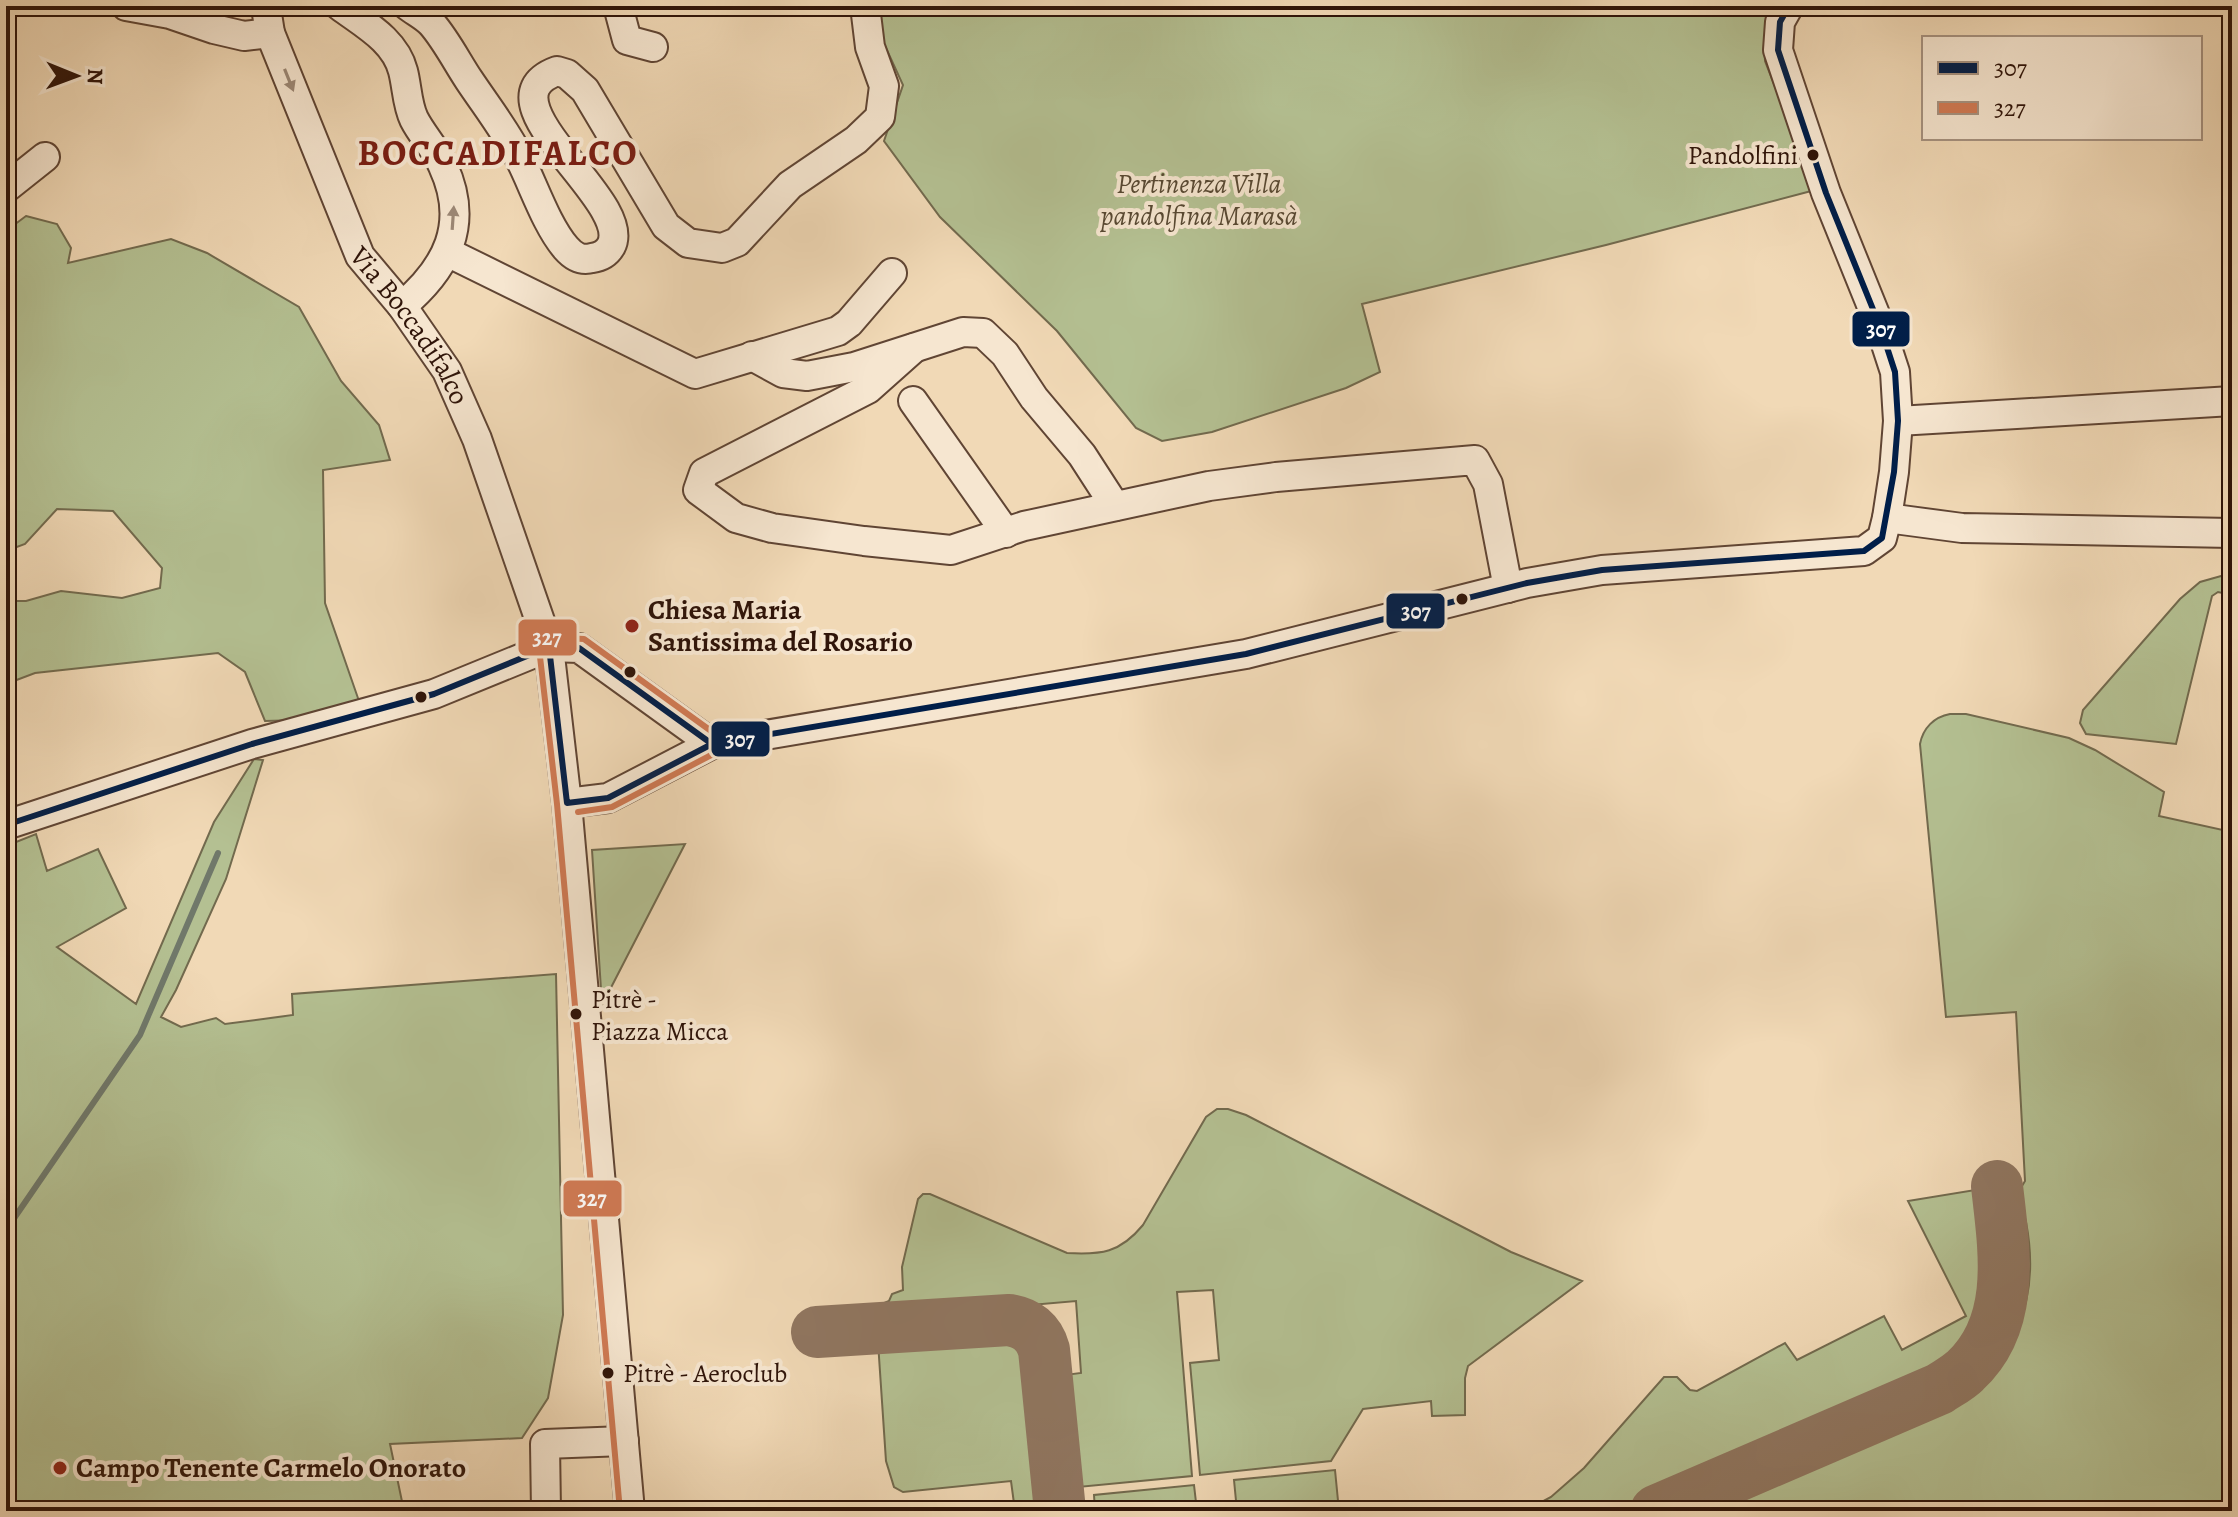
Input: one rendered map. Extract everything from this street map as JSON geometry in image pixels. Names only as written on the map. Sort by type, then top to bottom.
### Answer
[{"type":"street","points":[[126,6],[170,14],[244,36],[269,20]]},
{"type":"street","points":[[340,6],[382,37],[395,53],[402,68],[412,116],[443,165],[453,193],[455,220],[447,252],[428,284],[402,306]]},
{"type":"street","points":[[408,6],[431,22],[512,142],[559,238],[575,257],[588,259],[608,251],[614,240],[615,228],[609,213],[557,146],[536,113],[533,91],[538,81],[557,71],[567,74],[585,90],[666,226],[688,243],[722,248],[737,242],[790,185],[856,140],[880,117],[884,86],[870,47],[865,6]]},
{"type":"street","points":[[618,6],[627,40],[653,47]]},
{"type":"street","points":[[567,803],[608,798],[712,744],[1246,654],[1508,588],[1602,570],[1864,551],[1882,538],[1887,518],[1898,421],[1895,372],[1881,329],[1826,193],[1778,50],[1780,22],[1789,6]]},
{"type":"street","name":"Via Boccadifalco","points":[[269,20],[360,256],[402,306],[447,371],[477,439],[549,647],[567,803],[630,1511]]},
{"type":"street","points":[[6,188],[45,157]]},
{"type":"street","points":[[447,252],[695,374],[838,331],[849,323],[892,273]]},
{"type":"street","points":[[752,356],[783,373],[807,376],[854,367],[963,332],[983,333],[1005,354],[1034,398],[1082,455],[1115,506]]},
{"type":"street","points":[[914,348],[868,389],[704,473],[698,490],[736,518],[772,528],[951,550],[1006,533],[1209,486],[1276,477],[1475,460],[1488,484],[1508,588]]},
{"type":"street","points":[[913,401],[1006,533]]},
{"type":"street","points":[[1898,421],[2232,401]]},
{"type":"street","points":[[1887,518],[1962,528],[2232,533]]},
{"type":"street","points":[[6,825],[252,744],[434,694],[549,647],[579,648],[712,744]]},
{"type":"street","points":[[546,1511],[545,1444],[624,1441]]},
{"type":"green space","name":"Pertinenza Villa pandolfina Marasà","points":[[877,6],[1774,6],[1764,38],[1765,61],[1815,190],[1362,304],[1380,372],[1346,388],[1212,432],[1162,441],[1136,428],[1057,331],[940,217],[884,141],[903,85],[880,35]]},
{"type":"green space","points":[[26,216],[57,224],[71,248],[68,263],[171,239],[207,253],[299,307],[341,381],[379,425],[390,460],[323,470],[325,603],[359,701],[299,720],[265,721],[245,672],[218,653],[35,673],[6,684],[6,601],[26,601],[61,591],[122,598],[160,588],[162,568],[113,511],[57,509],[25,544],[6,551],[6,231]]},
{"type":"green space","points":[[2221,576],[2232,577],[2232,595],[2218,592],[2212,596],[2176,744],[2086,734],[2080,723],[2083,710],[2180,599],[2200,582]]},
{"type":"green space","points":[[1950,714],[1966,714],[2069,738],[2095,750],[2164,792],[2159,816],[2232,832],[2232,1511],[1707,1511],[1945,1410],[1968,1392],[2004,1352],[2017,1330],[2025,1306],[2030,1280],[2030,1252],[2019,1197],[2025,1181],[2016,1012],[1946,1017],[1920,744],[1930,724]]},
{"type":"green space","points":[[254,759],[263,760],[226,879],[161,1017],[181,1027],[216,1018],[225,1024],[293,1015],[292,994],[556,974],[563,1315],[548,1398],[522,1438],[390,1444],[404,1511],[6,1511],[6,846],[36,834],[47,871],[98,849],[126,908],[57,947],[136,1004],[214,822]]},
{"type":"green space","points":[[685,844],[602,1005],[592,850]]},
{"type":"green space","points":[[1217,1109],[1246,1115],[1511,1252],[1582,1281],[1468,1366],[1465,1415],[1432,1416],[1431,1401],[1363,1409],[1331,1461],[1200,1475],[1190,1363],[1219,1360],[1213,1290],[1177,1292],[1192,1476],[1068,1488],[1057,1376],[1081,1373],[1076,1301],[894,1317],[882,1314],[882,1304],[889,1301],[892,1294],[903,1290],[902,1267],[918,1199],[923,1194],[930,1194],[1067,1253],[1109,1250],[1118,1247],[1143,1225],[1206,1117]]},
{"type":"green space","points":[[1975,1190],[1987,1203],[1994,1267],[1991,1310],[1971,1347],[1946,1365],[1913,1383],[1622,1511],[1525,1511],[1551,1497],[1584,1468],[1664,1377],[1677,1377],[1690,1390],[1697,1391],[1785,1343],[1797,1360],[1884,1316],[1902,1350],[1966,1316],[1908,1201]]},
{"type":"green space","points":[[1001,1324],[1026,1334],[1034,1346],[1040,1375],[1053,1511],[1015,1511],[1011,1481],[903,1492],[894,1487],[886,1461],[878,1342],[881,1336],[895,1330]]},
{"type":"green space","points":[[1335,1470],[1339,1511],[1237,1511],[1234,1480]]},
{"type":"green space","points":[[1194,1485],[1197,1511],[1095,1511],[1094,1495]]},
{"type":"waterway","points":[[6,1230],[140,1035],[218,853]]},
{"type":"taxiway","points":[[1656,1511],[1939,1389],[1965,1371],[1982,1352],[2000,1308],[2004,1260],[1997,1186]]},
{"type":"taxiway","points":[[817,1332],[1009,1320],[1031,1329],[1044,1350],[1060,1511]]},
{"type":"transit line","name":"307","points":[[549,647],[567,803],[608,798],[712,744],[1246,654],[1527,583],[1602,570],[1864,551],[1882,538],[1894,472],[1898,421],[1895,372],[1881,329],[1826,193],[1778,50],[1780,22],[1789,6]]},
{"type":"transit line","name":"327","points":[[578,812],[612,807],[717,752],[722,742],[718,736],[584,639],[548,637],[541,641],[539,648],[557,804],[620,1511]]},
{"type":"transit line","name":"307","points":[[6,825],[252,744],[434,694],[549,647],[579,648],[712,744]]},
{"type":"place","name":"Pandolfini","points":[[1813,155]]},
{"type":"place","name":"Chiesa Maria Santissima del Rosario","points":[[632,626]]},
{"type":"place","name":"Pitrè - Piazza Micca","points":[[576,1014]]},
{"type":"place","name":"Pitrè - Aeroclub","points":[[608,1373]]},
{"type":"place","name":"Campo Tenente Carmelo Onorato","points":[[60,1468]]},
{"type":"district","name":"BOCCADIFALCO","points":[[498,152]]}]
